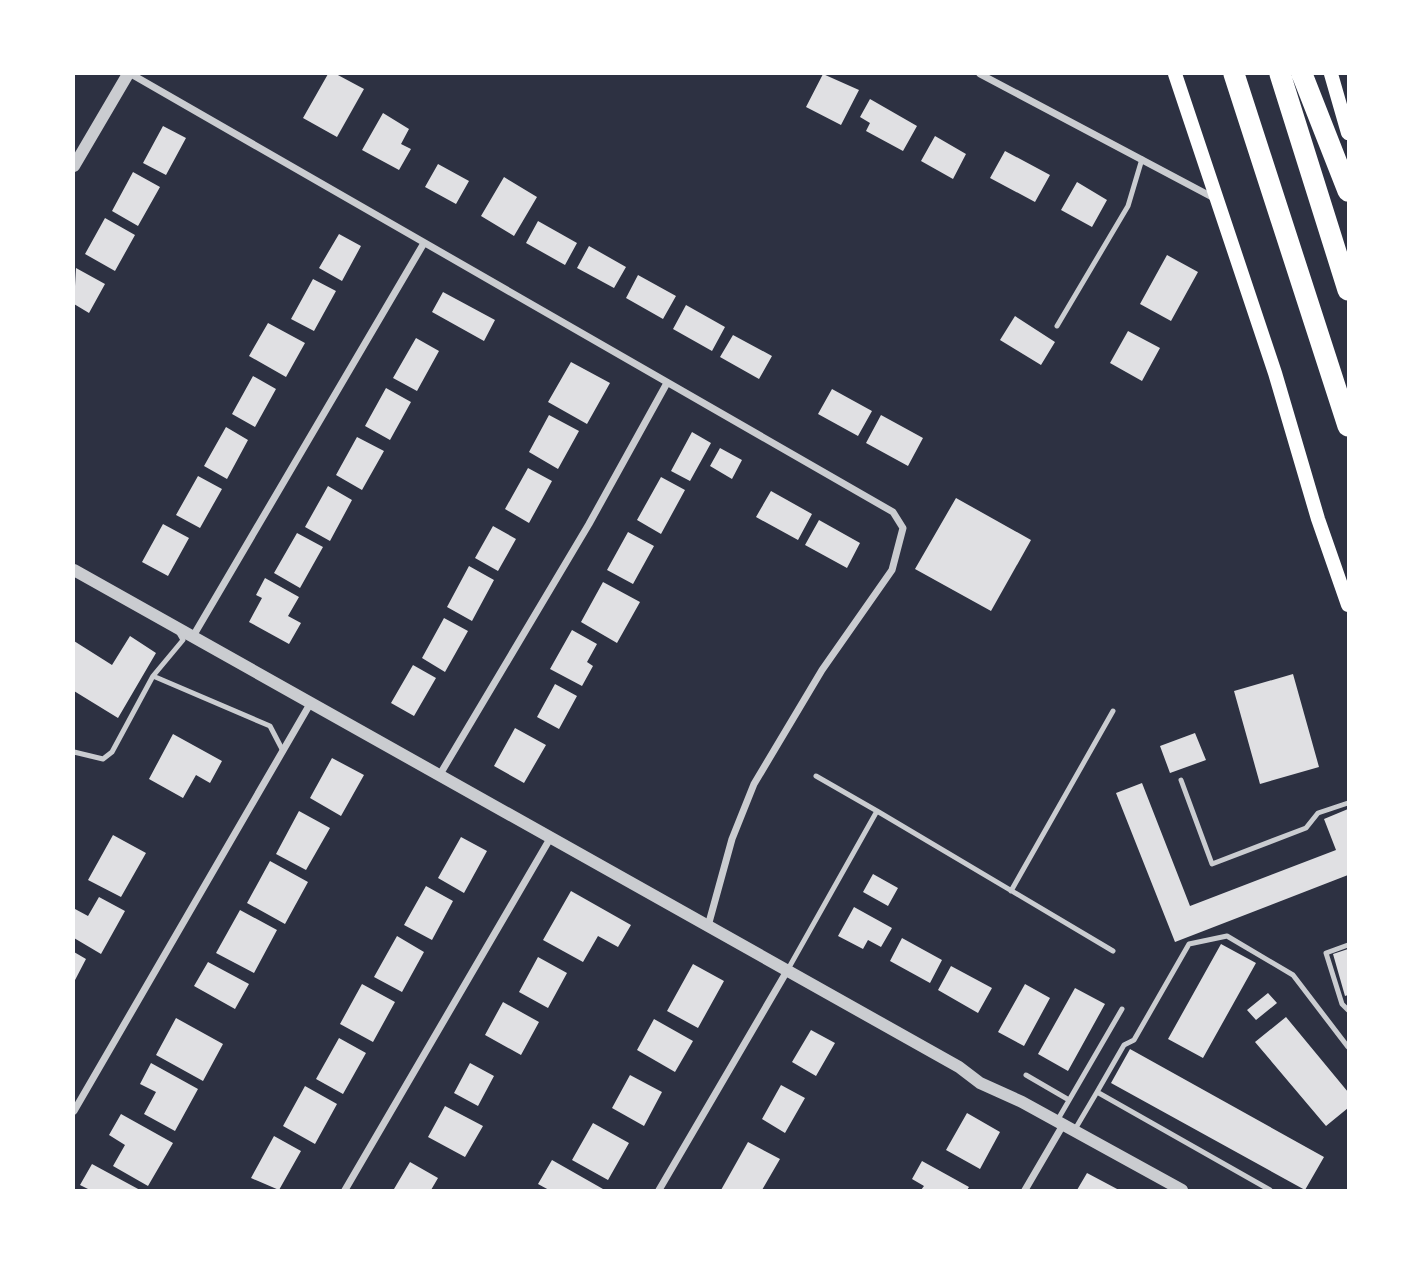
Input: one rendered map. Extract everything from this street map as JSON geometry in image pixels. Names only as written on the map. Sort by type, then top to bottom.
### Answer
[{"type":"highway","points":[[1234,74],[1349,426]]},
{"type":"highway","points":[[1280,74],[1349,290]]},
{"type":"highway","points":[[1302,74],[1349,191]]},
{"type":"main road","points":[[1175,74],[1275,373],[1318,519],[1349,605]]},
{"type":"main road","points":[[1331,74],[1349,133]]},
{"type":"street","points":[[74,166],[129,74],[893,512],[903,528],[892,570],[822,670],[754,784],[732,838],[708,926]]},
{"type":"street","points":[[980,74],[1215,199]]},
{"type":"street","points":[[191,638],[424,243]]},
{"type":"street","points":[[439,776],[589,524],[667,383]]},
{"type":"street","points":[[74,570],[178,631],[959,1067],[980,1083],[1065,1126],[1182,1191]]},
{"type":"street","points":[[74,1111],[310,704]]},
{"type":"street","points":[[345,1191],[551,837]]},
{"type":"street","points":[[659,1191],[787,971]]},
{"type":"street","points":[[1025,1191],[1065,1126]]},
{"type":"lane","points":[[1057,326],[1128,206],[1142,159]]},
{"type":"lane","points":[[74,752],[103,759],[112,752],[153,676],[183,640],[178,631]]},
{"type":"lane","points":[[153,676],[270,726],[283,751]]},
{"type":"lane","points":[[1011,891],[1113,711]]},
{"type":"lane","points":[[816,776],[1113,951]]},
{"type":"lane","points":[[1181,780],[1212,864],[1306,828],[1318,813],[1349,803]]},
{"type":"lane","points":[[787,971],[877,811]]},
{"type":"lane","points":[[1065,1126],[1097,1092],[1124,1045],[1134,1040],[1189,944],[1227,936],[1293,975],[1349,1047]]},
{"type":"lane","points":[[1349,945],[1326,953],[1342,1004],[1349,1010]]},
{"type":"lane","points":[[1065,1126],[1069,1100],[1122,1009]]},
{"type":"lane","points":[[1026,1075],[1069,1100]]},
{"type":"lane","points":[[1097,1092],[1270,1191]]},
{"type":"building","points":[[328,74],[336,74],[364,89],[337,137],[303,118]]},
{"type":"building","points":[[823,74],[859,90],[841,125],[806,107]]},
{"type":"building","points":[[870,99],[917,126],[903,151],[866,131],[870,123],[860,117]]},
{"type":"building","points":[[383,113],[409,129],[401,144],[411,149],[399,170],[362,150]]},
{"type":"building","points":[[163,126],[186,138],[166,175],[143,163]]},
{"type":"building","points":[[935,136],[966,154],[953,179],[921,161]]},
{"type":"building","points":[[1005,151],[1050,175],[1035,202],[990,178]]},
{"type":"building","points":[[438,164],[469,181],[456,204],[425,187]]},
{"type":"building","points":[[133,172],[160,187],[138,226],[112,211]]},
{"type":"building","points":[[504,177],[537,197],[514,236],[481,216]]},
{"type":"building","points":[[1077,182],[1107,200],[1092,227],[1061,210]]},
{"type":"building","points":[[105,218],[135,235],[115,271],[85,254]]},
{"type":"building","points":[[538,221],[577,243],[565,265],[526,243]]},
{"type":"building","points":[[339,234],[361,246],[342,281],[319,268]]},
{"type":"building","points":[[589,246],[626,267],[614,288],[577,268]]},
{"type":"building","points":[[1167,255],[1198,272],[1171,321],[1140,304]]},
{"type":"building","points":[[76,268],[105,284],[89,313],[74,304]]},
{"type":"building","points":[[638,275],[676,296],[663,319],[626,298]]},
{"type":"building","points":[[313,279],[336,291],[314,331],[291,319]]},
{"type":"building","points":[[443,292],[495,320],[484,341],[432,312]]},
{"type":"building","points":[[686,305],[725,327],[712,351],[673,329]]},
{"type":"building","points":[[1015,316],[1055,342],[1041,365],[1000,340]]},
{"type":"building","points":[[268,323],[305,343],[286,377],[249,356]]},
{"type":"building","points":[[1128,331],[1160,348],[1142,381],[1110,363]]},
{"type":"building","points":[[733,335],[772,356],[759,379],[720,357]]},
{"type":"building","points":[[416,338],[439,351],[417,391],[393,378]]},
{"type":"building","points":[[571,362],[610,383],[587,424],[548,402]]},
{"type":"building","points":[[253,376],[276,389],[255,427],[232,414]]},
{"type":"building","points":[[386,388],[411,402],[390,440],[365,426]]},
{"type":"building","points":[[832,389],[872,411],[858,436],[818,414]]},
{"type":"building","points":[[549,415],[579,431],[558,469],[529,452]]},
{"type":"building","points":[[881,415],[923,438],[908,466],[866,443]]},
{"type":"building","points":[[226,427],[248,440],[227,479],[204,466]]},
{"type":"building","points":[[692,432],[711,443],[690,481],[671,471]]},
{"type":"building","points":[[357,437],[384,451],[362,490],[336,475]]},
{"type":"building","points":[[720,448],[742,460],[732,479],[710,466]]},
{"type":"building","points":[[528,468],[552,481],[529,523],[505,509]]},
{"type":"building","points":[[198,476],[222,489],[200,528],[176,515]]},
{"type":"building","points":[[661,477],[685,490],[661,534],[637,520]]},
{"type":"building","points":[[328,486],[352,500],[330,541],[305,527]]},
{"type":"building","points":[[771,491],[812,514],[798,540],[756,517]]},
{"type":"building","points":[[956,498],[1031,540],[991,611],[915,569]]},
{"type":"building","points":[[819,520],[860,543],[847,568],[805,545]]},
{"type":"building","points":[[163,524],[189,538],[168,576],[142,562]]},
{"type":"building","points":[[493,526],[516,539],[498,571],[475,558]]},
{"type":"building","points":[[628,532],[654,546],[633,584],[607,570]]},
{"type":"building","points":[[297,533],[323,547],[300,588],[274,573]]},
{"type":"building","points":[[469,566],[494,580],[472,621],[447,607]]},
{"type":"building","points":[[265,578],[299,597],[288,616],[301,623],[289,644],[249,622],[262,598],[256,595]]},
{"type":"building","points":[[603,582],[640,602],[617,643],[581,622]]},
{"type":"building","points":[[444,618],[468,631],[445,672],[422,658]]},
{"type":"building","points":[[572,630],[597,644],[587,662],[593,666],[582,686],[550,669]]},
{"type":"building","points":[[130,636],[156,653],[118,718],[74,691],[74,641],[112,665]]},
{"type":"building","points":[[413,665],[436,678],[414,716],[391,703]]},
{"type":"building","points":[[1293,674],[1319,767],[1260,784],[1234,691]]},
{"type":"building","points":[[555,684],[577,696],[559,729],[537,717]]},
{"type":"building","points":[[515,728],[546,745],[524,783],[494,766]]},
{"type":"building","points":[[1195,733],[1206,760],[1170,773],[1160,746]]},
{"type":"building","points":[[173,734],[222,761],[210,783],[196,775],[183,798],[149,779]]},
{"type":"building","points":[[332,758],[364,775],[341,816],[310,798]]},
{"type":"building","points":[[1142,783],[1190,906],[1336,850],[1324,819],[1348,809],[1348,875],[1175,942],[1116,793]]},
{"type":"building","points":[[299,811],[330,828],[306,870],[276,854]]},
{"type":"building","points":[[113,835],[146,853],[121,897],[88,880]]},
{"type":"building","points":[[461,837],[487,851],[464,893],[438,878]]},
{"type":"building","points":[[270,861],[308,882],[285,924],[247,903]]},
{"type":"building","points":[[873,874],[898,888],[888,906],[863,892]]},
{"type":"building","points":[[426,886],[453,901],[432,940],[404,925]]},
{"type":"building","points":[[571,891],[631,925],[618,947],[598,936],[583,962],[543,940]]},
{"type":"building","points":[[99,897],[125,911],[101,954],[74,938],[75,909],[88,916]]},
{"type":"building","points":[[854,907],[892,928],[881,947],[868,940],[863,949],[838,936]]},
{"type":"building","points":[[240,910],[277,930],[254,973],[216,953]]},
{"type":"building","points":[[397,936],[424,952],[402,992],[374,977]]},
{"type":"building","points":[[902,938],[942,960],[930,983],[890,961]]},
{"type":"building","points":[[1221,944],[1256,963],[1203,1058],[1168,1039]]},
{"type":"building","points":[[1348,949],[1348,995],[1345,996],[1333,954]]},
{"type":"building","points":[[74,952],[86,959],[74,982]]},
{"type":"building","points":[[538,957],[567,973],[548,1008],[519,992]]},
{"type":"building","points":[[208,962],[249,984],[235,1009],[194,986]]},
{"type":"building","points":[[693,964],[724,981],[698,1028],[667,1011]]},
{"type":"building","points":[[951,966],[992,988],[978,1013],[938,990]]},
{"type":"building","points":[[362,984],[395,1002],[373,1042],[340,1024]]},
{"type":"building","points":[[1025,984],[1050,998],[1024,1046],[998,1032]]},
{"type":"building","points":[[1075,988],[1105,1004],[1068,1071],[1038,1054]]},
{"type":"building","points":[[1268,993],[1277,1003],[1256,1020],[1247,1010]]},
{"type":"building","points":[[503,1002],[539,1022],[521,1055],[485,1035]]},
{"type":"building","points":[[1286,1017],[1348,1092],[1348,1108],[1326,1126],[1255,1042]]},
{"type":"building","points":[[176,1018],[223,1044],[203,1081],[156,1055]]},
{"type":"building","points":[[654,1019],[693,1041],[675,1072],[637,1050]]},
{"type":"building","points":[[811,1030],[835,1043],[816,1076],[792,1062]]},
{"type":"building","points":[[339,1038],[366,1053],[343,1094],[316,1079]]},
{"type":"building","points":[[1130,1049],[1324,1157],[1305,1190],[1111,1083]]},
{"type":"building","points":[[151,1063],[198,1089],[175,1131],[144,1114],[156,1092],[140,1084]]},
{"type":"building","points":[[470,1063],[494,1076],[478,1106],[454,1093]]},
{"type":"building","points":[[630,1075],[662,1092],[644,1126],[612,1108]]},
{"type":"building","points":[[781,1085],[805,1098],[785,1133],[762,1119]]},
{"type":"building","points":[[305,1086],[337,1104],[315,1144],[283,1126]]},
{"type":"building","points":[[445,1106],[483,1126],[465,1157],[428,1137]]},
{"type":"building","points":[[967,1113],[1000,1132],[980,1169],[946,1150]]},
{"type":"building","points":[[121,1114],[173,1143],[148,1186],[113,1166],[125,1145],[109,1135]]},
{"type":"building","points":[[593,1123],[629,1143],[608,1180],[572,1160]]},
{"type":"building","points":[[274,1136],[301,1151],[279,1190],[251,1178]]},
{"type":"building","points":[[748,1142],[780,1159],[762,1190],[721,1190]]},
{"type":"building","points":[[552,1160],[603,1189],[549,1190],[538,1184]]},
{"type":"building","points":[[922,1161],[969,1187],[967,1190],[921,1190],[924,1186],[912,1179]]},
{"type":"building","points":[[410,1162],[438,1178],[431,1190],[394,1189]]},
{"type":"building","points":[[92,1164],[140,1190],[90,1190],[80,1185]]},
{"type":"building","points":[[1087,1173],[1119,1190],[1077,1190]]}]
